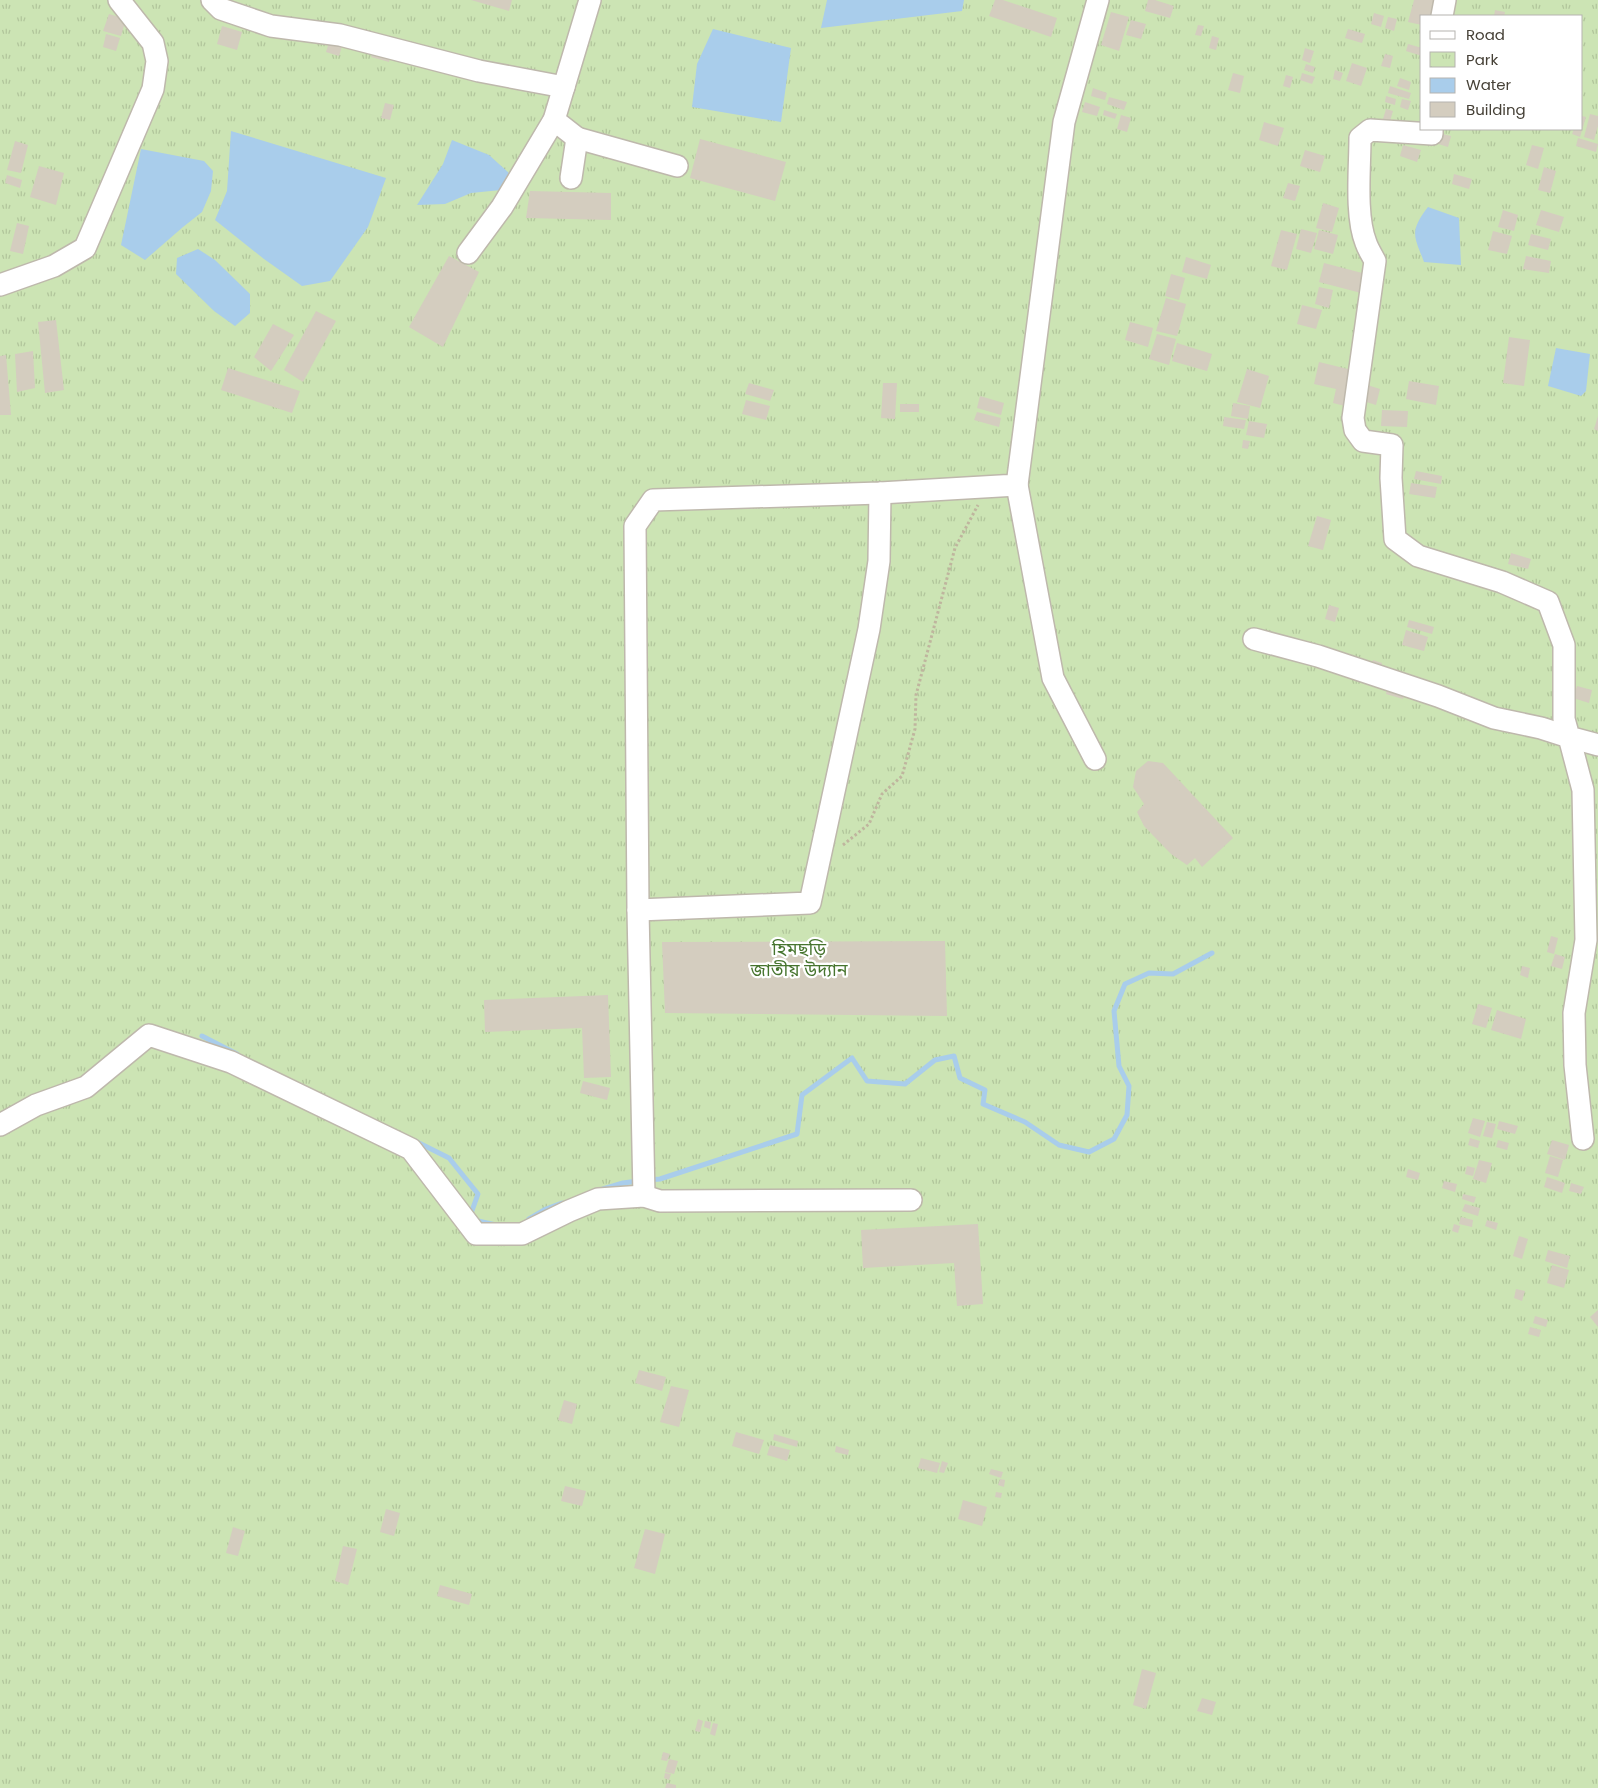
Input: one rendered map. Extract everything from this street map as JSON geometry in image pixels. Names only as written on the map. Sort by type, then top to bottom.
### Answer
[{"type":"street","points":[[0,285],[54,266],[85,248],[153,89],[157,61],[153,42],[119,0]]},
{"type":"street","points":[[212,0],[221,9],[271,26],[340,35],[478,71],[564,87]]},
{"type":"street","points":[[468,253],[502,207],[554,120],[590,0]]},
{"type":"street","points":[[1095,759],[1053,678],[1017,485],[1064,122],[1098,0]]},
{"type":"street","points":[[1442,15],[1445,0]]},
{"type":"street","points":[[554,120],[577,138],[677,166]]},
{"type":"street","points":[[1432,130],[1432,134],[1370,130],[1360,138],[1362,230],[1366,244],[1375,260],[1353,418],[1355,430],[1363,441],[1392,445],[1391,478],[1395,539],[1418,556],[1502,582],[1548,602],[1564,644],[1564,719],[1583,790],[1586,940],[1574,1013],[1575,1065],[1583,1139]]},
{"type":"street","points":[[571,178],[577,138]]},
{"type":"street","points":[[644,1196],[638,910],[635,526],[654,500],[880,493],[1017,485]]},
{"type":"street","points":[[638,910],[810,903],[869,629],[879,561],[880,493]]},
{"type":"street","points":[[1254,640],[1318,656],[1438,696],[1494,718],[1541,728],[1569,738],[1598,745]]},
{"type":"street","points":[[0,1125],[36,1105],[86,1087],[149,1035],[232,1062],[411,1149],[476,1234],[522,1234],[598,1199],[644,1196],[660,1201],[911,1200]]},
{"type":"path","points":[[818,864],[869,824],[882,794],[902,776],[915,729],[916,695],[955,548],[988,487]]},
{"type":"green space","name":"হিমছড়ি জাতীয় উদ্যান","points":[[0,0],[1598,0],[1598,1788],[0,1788]]},
{"type":"water","points":[[827,0],[964,0],[962,11],[821,28]]},
{"type":"water","points":[[713,29],[791,48],[781,122],[692,107],[697,64]]},
{"type":"water","points":[[231,131],[386,178],[368,227],[330,281],[302,286],[215,220],[227,191]]},
{"type":"water","points":[[452,140],[489,155],[509,173],[501,190],[471,193],[445,204],[417,205],[443,164]]},
{"type":"water","points":[[141,149],[204,161],[213,171],[211,191],[202,212],[145,260],[121,245]]},
{"type":"water","points":[[1428,207],[1459,218],[1461,265],[1424,262],[1415,234],[1418,222]]},
{"type":"water","points":[[198,249],[215,260],[250,294],[250,313],[235,326],[214,311],[176,274],[177,258]]},
{"type":"water","points":[[1556,348],[1590,354],[1586,391],[1581,396],[1548,386]]},
{"type":"building","points":[[471,0],[512,0],[509,11]]},
{"type":"building","points":[[995,0],[1003,0],[1057,18],[1051,37],[989,16]]},
{"type":"building","points":[[1148,0],[1155,0],[1174,6],[1170,18],[1145,11]]},
{"type":"building","points":[[1414,0],[1439,0],[1435,15],[1420,15],[1420,25],[1408,22]]},
{"type":"building","points":[[1495,10],[1505,12],[1504,15],[1494,15]]},
{"type":"building","points":[[1111,12],[1129,17],[1119,51],[1101,45]]},
{"type":"building","points":[[1374,13],[1384,16],[1381,27],[1371,24]]},
{"type":"building","points":[[109,14],[126,19],[121,36],[103,31]]},
{"type":"building","points":[[1388,17],[1397,19],[1394,31],[1385,28]]},
{"type":"building","points":[[1131,20],[1146,24],[1141,39],[1126,35]]},
{"type":"building","points":[[1198,25],[1204,26],[1201,36],[1195,35]]},
{"type":"building","points":[[222,26],[242,32],[237,50],[217,44]]},
{"type":"building","points":[[1348,29],[1365,34],[1362,43],[1345,38]]},
{"type":"building","points":[[106,34],[120,38],[116,51],[103,47]]},
{"type":"building","points":[[1212,36],[1219,38],[1216,50],[1209,48]]},
{"type":"building","points":[[330,39],[343,43],[339,56],[326,52]]},
{"type":"building","points":[[1408,44],[1420,47],[1420,55],[1406,51]]},
{"type":"building","points":[[1305,48],[1314,51],[1310,63],[1302,60]]},
{"type":"building","points":[[374,49],[391,54],[389,62],[371,57]]},
{"type":"building","points":[[1385,54],[1393,56],[1390,68],[1381,66]]},
{"type":"building","points":[[1352,63],[1367,68],[1361,86],[1346,81]]},
{"type":"building","points":[[1306,64],[1315,67],[1313,73],[1304,70]]},
{"type":"building","points":[[1335,70],[1343,73],[1340,81],[1333,79]]},
{"type":"building","points":[[1233,73],[1244,76],[1240,93],[1228,90]]},
{"type":"building","points":[[1302,73],[1315,77],[1312,84],[1300,80]]},
{"type":"building","points":[[1286,75],[1293,77],[1290,88],[1283,86]]},
{"type":"building","points":[[1400,78],[1411,82],[1409,90],[1397,86]]},
{"type":"building","points":[[1390,86],[1411,93],[1409,99],[1388,93]]},
{"type":"building","points":[[1093,88],[1107,93],[1105,100],[1091,96]]},
{"type":"building","points":[[1386,96],[1396,99],[1395,105],[1385,102]]},
{"type":"building","points":[[1109,97],[1127,102],[1124,110],[1107,104]]},
{"type":"building","points":[[1402,99],[1411,101],[1408,110],[1400,107]]},
{"type":"building","points":[[1085,102],[1100,107],[1097,116],[1082,112]]},
{"type":"building","points":[[385,103],[394,105],[390,120],[381,118]]},
{"type":"building","points":[[1386,109],[1393,111],[1390,121],[1383,119]]},
{"type":"building","points":[[1104,110],[1117,114],[1115,119],[1103,115]]},
{"type":"building","points":[[1590,114],[1598,116],[1598,126],[1594,140],[1584,137]]},
{"type":"building","points":[[1121,115],[1131,118],[1127,132],[1117,129]]},
{"type":"building","points":[[1583,116],[1586,117],[1583,127]]},
{"type":"building","points":[[1264,122],[1284,128],[1278,146],[1259,140]]},
{"type":"building","points":[[1574,130],[1582,130],[1580,137],[1572,134]]},
{"type":"building","points":[[1438,133],[1451,136],[1448,147],[1435,143]]},
{"type":"building","points":[[1578,138],[1598,144],[1596,152],[1576,146]]},
{"type":"building","points":[[700,139],[786,162],[775,201],[690,178]]},
{"type":"building","points":[[15,141],[28,145],[21,173],[7,170]]},
{"type":"building","points":[[1403,145],[1421,150],[1417,162],[1400,156]]},
{"type":"building","points":[[1532,145],[1544,148],[1538,169],[1526,165]]},
{"type":"building","points":[[1305,150],[1325,156],[1320,172],[1300,166]]},
{"type":"building","points":[[39,166],[64,173],[56,205],[30,197]]},
{"type":"building","points":[[1544,167],[1556,171],[1550,193],[1538,190]]},
{"type":"building","points":[[1454,174],[1472,179],[1469,189],[1452,184]]},
{"type":"building","points":[[7,175],[22,180],[20,188],[5,183]]},
{"type":"building","points":[[1288,183],[1300,186],[1295,201],[1283,198]]},
{"type":"building","points":[[530,191],[611,193],[611,220],[526,218]]},
{"type":"building","points":[[1323,203],[1339,208],[1332,232],[1316,228]]},
{"type":"building","points":[[1503,210],[1518,215],[1514,231],[1498,227]]},
{"type":"building","points":[[1541,210],[1564,217],[1559,232],[1536,225]]},
{"type":"building","points":[[17,223],[29,226],[23,254],[10,251]]},
{"type":"building","points":[[1301,229],[1317,233],[1311,253],[1296,249]]},
{"type":"building","points":[[1281,230],[1297,234],[1287,270],[1271,266]]},
{"type":"building","points":[[1319,230],[1338,235],[1333,254],[1314,249]]},
{"type":"building","points":[[1493,231],[1512,236],[1507,254],[1488,250]]},
{"type":"building","points":[[1531,234],[1551,239],[1548,250],[1528,245]]},
{"type":"building","points":[[449,256],[479,272],[443,347],[409,327]]},
{"type":"building","points":[[1526,256],[1551,261],[1549,273],[1523,269]]},
{"type":"building","points":[[1186,257],[1211,265],[1207,279],[1182,272]]},
{"type":"building","points":[[1324,263],[1366,274],[1361,293],[1319,282]]},
{"type":"building","points":[[1171,274],[1185,278],[1179,300],[1165,296]]},
{"type":"building","points":[[1319,287],[1333,290],[1329,308],[1315,304]]},
{"type":"building","points":[[1166,298],[1186,304],[1177,336],[1156,331]]},
{"type":"building","points":[[1302,305],[1322,310],[1316,329],[1297,324]]},
{"type":"building","points":[[316,311],[336,321],[303,382],[284,370]]},
{"type":"building","points":[[56,320],[64,390],[45,393],[38,322]]},
{"type":"building","points":[[1130,322],[1153,328],[1148,347],[1125,340]]},
{"type":"building","points":[[273,324],[294,335],[271,371],[254,357]]},
{"type":"building","points":[[1157,334],[1176,339],[1169,365],[1149,359]]},
{"type":"building","points":[[1509,337],[1530,340],[1524,386],[1503,383]]},
{"type":"building","points":[[1177,343],[1212,354],[1207,371],[1172,361]]},
{"type":"building","points":[[33,351],[35,388],[17,392],[15,354]]},
{"type":"building","points":[[6,355],[11,415],[0,415],[0,356]]},
{"type":"building","points":[[1319,362],[1352,370],[1345,406],[1333,403],[1336,389],[1314,384]]},
{"type":"building","points":[[228,368],[300,391],[292,413],[221,390]]},
{"type":"building","points":[[1247,369],[1269,376],[1260,408],[1237,402]]},
{"type":"building","points":[[1409,381],[1439,386],[1436,405],[1406,399]]},
{"type":"building","points":[[749,383],[774,390],[770,401],[745,394]]},
{"type":"building","points":[[883,383],[897,383],[895,419],[881,418]]},
{"type":"building","points":[[1364,384],[1380,389],[1376,405],[1360,400]]},
{"type":"building","points":[[980,396],[1004,403],[1001,415],[977,408]]},
{"type":"building","points":[[746,400],[770,406],[766,420],[742,414]]},
{"type":"building","points":[[1233,403],[1250,406],[1248,419],[1231,416]]},
{"type":"building","points":[[900,404],[919,404],[919,412],[900,412]]},
{"type":"building","points":[[1382,410],[1408,411],[1407,427],[1381,426]]},
{"type":"building","points":[[977,412],[1001,418],[999,427],[974,420]]},
{"type":"building","points":[[1598,416],[1598,431],[1594,429]]},
{"type":"building","points":[[1224,417],[1246,420],[1244,429],[1223,426]]},
{"type":"building","points":[[1249,421],[1267,424],[1264,438],[1246,435]]},
{"type":"building","points":[[1243,440],[1250,441],[1248,449],[1242,448]]},
{"type":"building","points":[[1416,471],[1442,476],[1441,484],[1414,479]]},
{"type":"building","points":[[1411,483],[1437,487],[1435,498],[1409,494]]},
{"type":"building","points":[[1317,516],[1331,520],[1323,550],[1308,546]]},
{"type":"building","points":[[1511,553],[1531,559],[1528,569],[1508,564]]},
{"type":"building","points":[[1329,605],[1339,608],[1335,622],[1325,619]]},
{"type":"building","points":[[1409,620],[1434,627],[1432,634],[1407,627]]},
{"type":"building","points":[[1406,630],[1428,637],[1424,651],[1402,645]]},
{"type":"building","points":[[1373,660],[1382,663],[1379,674],[1369,671]]},
{"type":"building","points":[[1388,685],[1406,690],[1403,699],[1386,694]]},
{"type":"building","points":[[1577,686],[1592,690],[1589,703],[1573,698]]},
{"type":"building","points":[[1148,761],[1163,763],[1233,838],[1202,867],[1195,858],[1187,865],[1171,854],[1144,826],[1137,812],[1144,804],[1133,787],[1136,771]]},
{"type":"building","points":[[1551,936],[1558,938],[1554,954],[1547,952]]},
{"type":"building","points":[[945,941],[947,1016],[665,1013],[662,942]]},
{"type":"building","points":[[1555,954],[1565,957],[1562,969],[1551,966]]},
{"type":"building","points":[[1522,966],[1530,968],[1528,978],[1520,975]]},
{"type":"building","points":[[608,995],[611,1077],[584,1078],[582,1028],[485,1032],[484,1000]]},
{"type":"building","points":[[1478,1004],[1492,1008],[1486,1028],[1472,1024]]},
{"type":"building","points":[[1497,1010],[1526,1019],[1521,1039],[1491,1030]]},
{"type":"building","points":[[583,1081],[610,1088],[607,1100],[580,1093]]},
{"type":"building","points":[[1473,1118],[1485,1121],[1480,1137],[1468,1133]]},
{"type":"building","points":[[1499,1121],[1518,1126],[1515,1134],[1497,1129]]},
{"type":"building","points":[[1487,1122],[1496,1124],[1492,1138],[1483,1136]]},
{"type":"building","points":[[1470,1138],[1480,1141],[1478,1148],[1468,1145]]},
{"type":"building","points":[[1498,1140],[1509,1143],[1507,1150],[1496,1147]]},
{"type":"building","points":[[1552,1140],[1569,1145],[1565,1160],[1547,1154]]},
{"type":"building","points":[[1550,1156],[1563,1160],[1558,1177],[1545,1173]]},
{"type":"building","points":[[1479,1160],[1492,1163],[1486,1183],[1473,1179]]},
{"type":"building","points":[[1467,1166],[1475,1168],[1473,1176],[1465,1174]]},
{"type":"building","points":[[1408,1169],[1420,1173],[1418,1180],[1406,1177]]},
{"type":"building","points":[[1547,1177],[1565,1183],[1562,1193],[1544,1187]]},
{"type":"building","points":[[1444,1181],[1457,1184],[1455,1192],[1442,1188]]},
{"type":"building","points":[[1571,1183],[1584,1187],[1581,1194],[1569,1191]]},
{"type":"building","points":[[1463,1194],[1476,1197],[1474,1203],[1462,1199]]},
{"type":"building","points":[[1465,1204],[1480,1208],[1478,1216],[1462,1211]]},
{"type":"building","points":[[1461,1217],[1473,1220],[1472,1227],[1459,1224]]},
{"type":"building","points":[[1487,1220],[1498,1223],[1496,1230],[1485,1226]]},
{"type":"building","points":[[978,1224],[983,1304],[957,1306],[954,1263],[863,1268],[861,1230]]},
{"type":"building","points":[[1454,1224],[1460,1226],[1458,1233],[1452,1231]]},
{"type":"building","points":[[1519,1236],[1528,1239],[1522,1259],[1513,1256]]},
{"type":"building","points":[[1548,1250],[1570,1256],[1567,1268],[1545,1261]]},
{"type":"building","points":[[1552,1265],[1569,1270],[1564,1288],[1547,1283]]},
{"type":"building","points":[[1516,1289],[1525,1291],[1522,1301],[1514,1298]]},
{"type":"building","points":[[1598,1310],[1598,1327],[1590,1317]]},
{"type":"building","points":[[1535,1316],[1548,1320],[1546,1327],[1533,1323]]},
{"type":"building","points":[[1530,1327],[1541,1330],[1539,1337],[1528,1334]]},
{"type":"building","points":[[639,1370],[666,1377],[662,1391],[635,1383]]},
{"type":"building","points":[[671,1386],[689,1390],[679,1427],[660,1422]]},
{"type":"building","points":[[564,1400],[577,1404],[572,1424],[558,1420]]},
{"type":"building","points":[[736,1432],[764,1440],[759,1454],[732,1446]]},
{"type":"building","points":[[774,1434],[798,1441],[797,1447],[773,1440]]},
{"type":"building","points":[[770,1445],[790,1450],[787,1461],[767,1455]]},
{"type":"building","points":[[836,1446],[849,1450],[848,1455],[835,1452]]},
{"type":"building","points":[[921,1458],[940,1463],[937,1473],[918,1468]]},
{"type":"building","points":[[942,1461],[948,1463],[944,1473],[939,1472]]},
{"type":"building","points":[[991,1469],[1003,1472],[1001,1478],[989,1474]]},
{"type":"building","points":[[1000,1479],[1005,1480],[1004,1487],[998,1485]]},
{"type":"building","points":[[565,1486],[586,1491],[582,1506],[561,1501]]},
{"type":"building","points":[[996,1492],[1002,1493],[1001,1498],[995,1497]]},
{"type":"building","points":[[963,1500],[987,1507],[982,1526],[958,1519]]},
{"type":"building","points":[[386,1509],[400,1513],[394,1536],[380,1532]]},
{"type":"building","points":[[233,1527],[245,1531],[238,1556],[226,1553]]},
{"type":"building","points":[[645,1529],[665,1534],[655,1574],[634,1568]]},
{"type":"building","points":[[343,1546],[357,1549],[348,1585],[335,1581]]},
{"type":"building","points":[[440,1585],[472,1594],[469,1605],[437,1596]]},
{"type":"building","points":[[1142,1669],[1156,1673],[1146,1709],[1133,1705]]},
{"type":"building","points":[[1202,1698],[1216,1702],[1212,1715],[1197,1711]]},
{"type":"building","points":[[698,1719],[703,1721],[700,1732],[695,1731]]},
{"type":"building","points":[[705,1721],[711,1722],[710,1729],[704,1727]]},
{"type":"building","points":[[713,1723],[718,1724],[715,1736],[710,1734]]},
{"type":"building","points":[[663,1752],[670,1754],[667,1761],[661,1760]]},
{"type":"building","points":[[669,1759],[678,1761],[674,1774],[665,1772]]},
{"type":"building","points":[[665,1773],[671,1774],[669,1780],[664,1778]]},
{"type":"building","points":[[667,1783],[676,1785],[676,1788],[665,1788]]},
{"type":"waterway","points":[[649,1180],[660,1179],[797,1134],[802,1095],[852,1058],[867,1081],[905,1084],[935,1060],[954,1056],[960,1078],[985,1090],[983,1104],[1025,1122],[1059,1145],[1089,1152],[1114,1139],[1127,1115],[1129,1086],[1119,1066],[1114,1011],[1125,984],[1149,973],[1173,974],[1212,953]]},
{"type":"waterway","points":[[202,1036],[237,1054]]},
{"type":"waterway","points":[[415,1141],[449,1158],[478,1194],[469,1219],[496,1225]]},
{"type":"waterway","points":[[603,1189],[638,1181]]},
{"type":"waterway","points":[[529,1219],[546,1209],[562,1203]]}]
